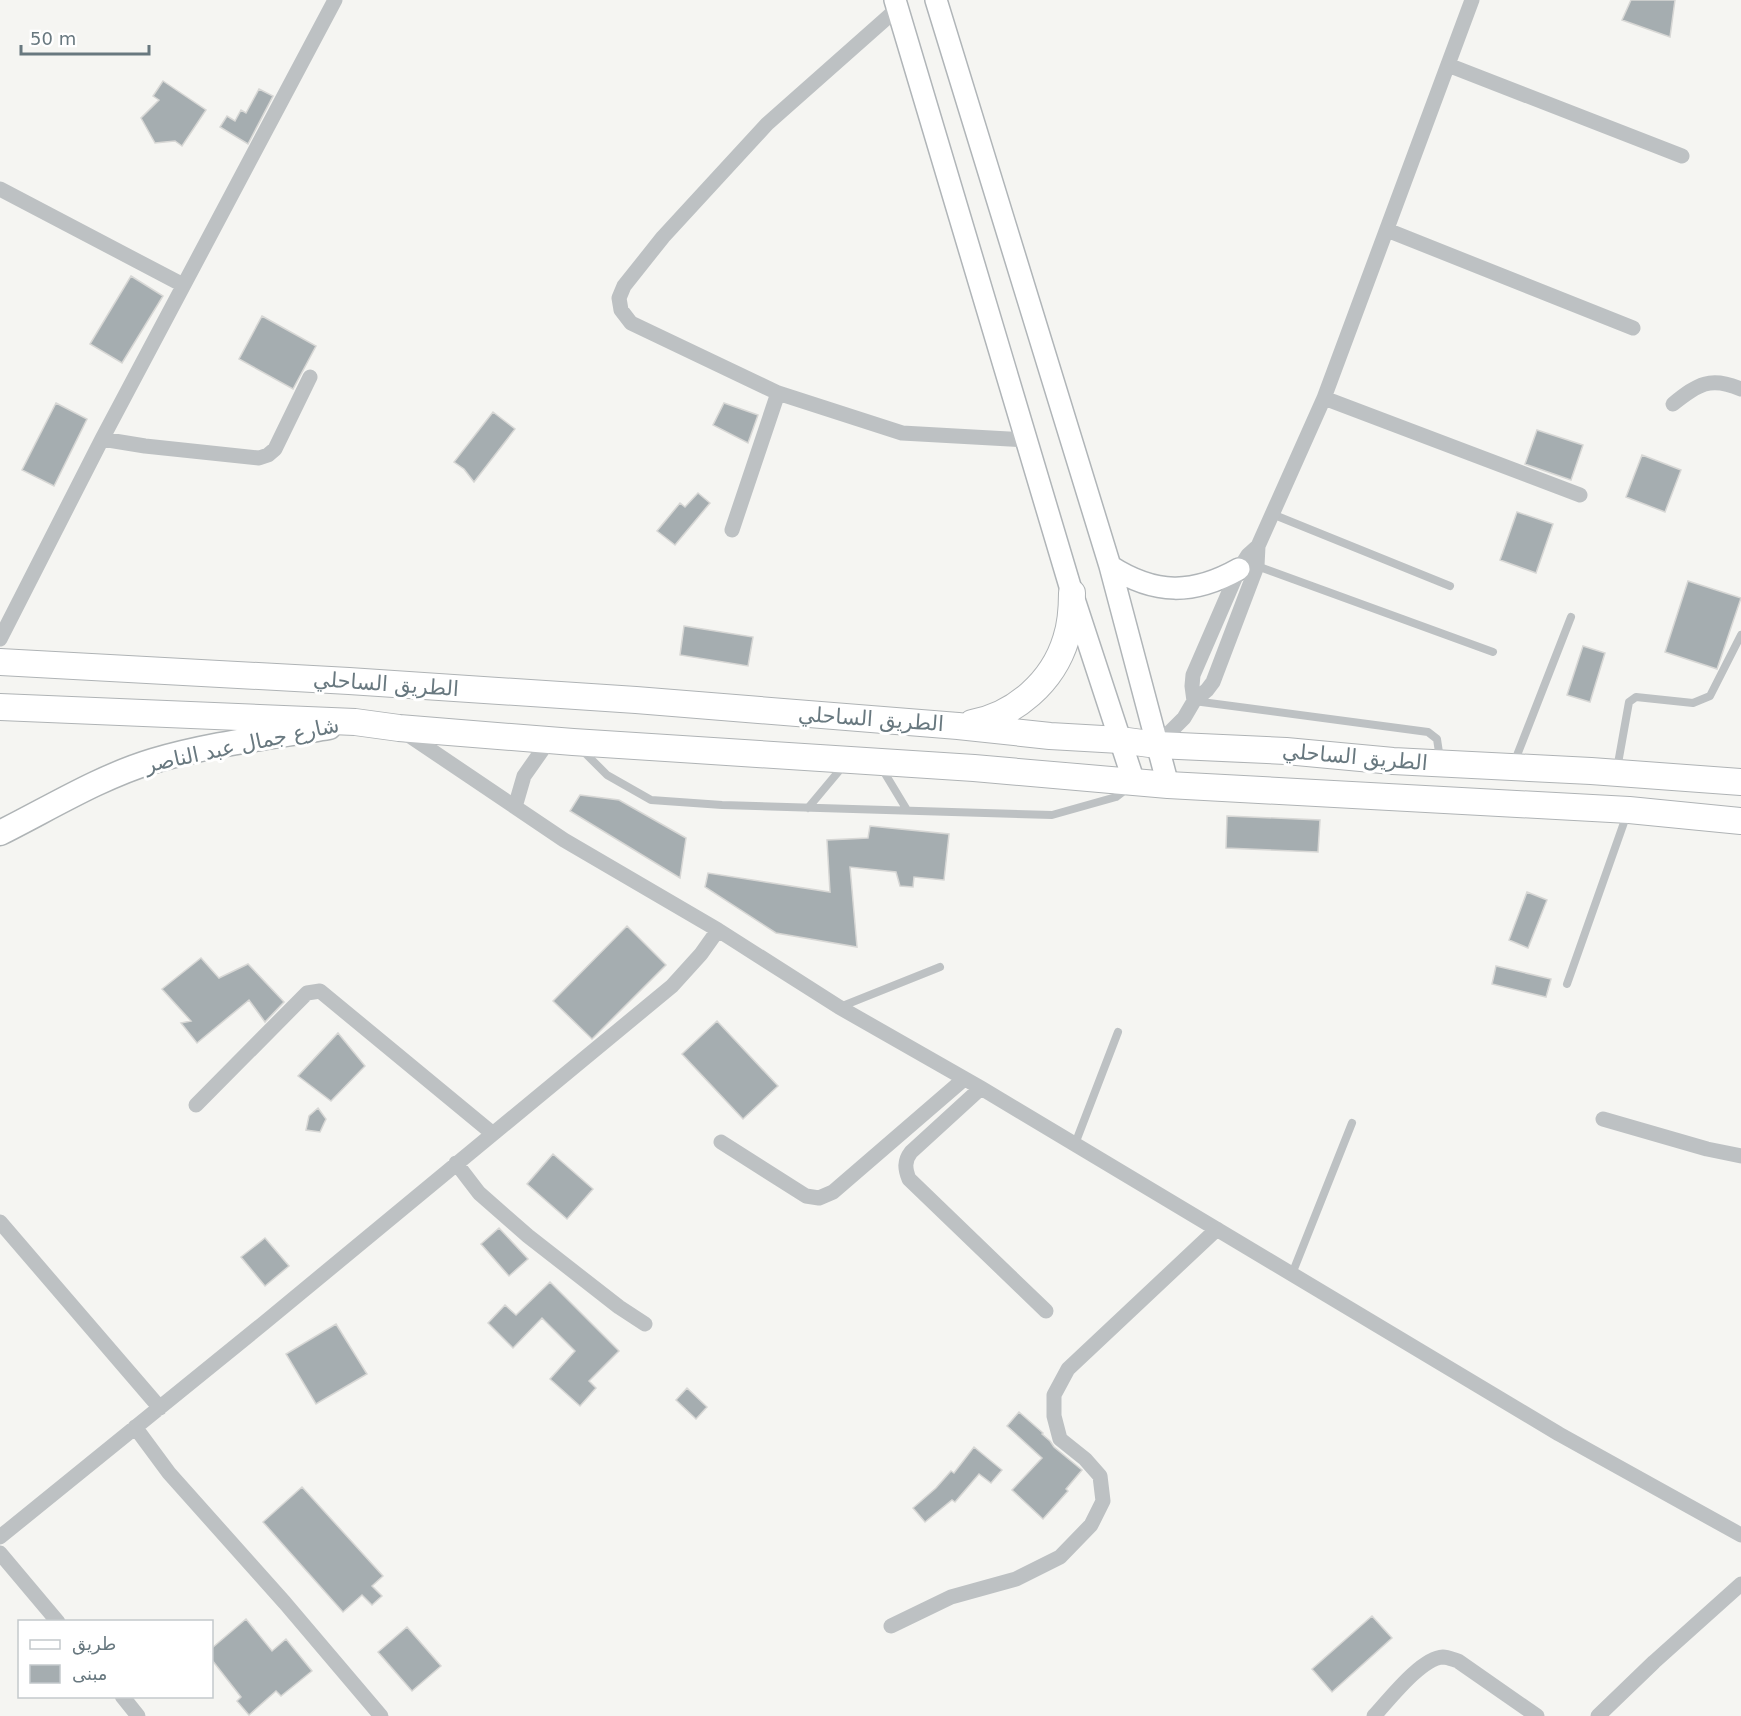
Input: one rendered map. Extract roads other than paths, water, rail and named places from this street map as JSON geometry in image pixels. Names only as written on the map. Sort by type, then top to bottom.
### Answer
[{"type":"highway","points":[[958,726],[982,721],[1004,712],[1024,699],[1042,682],[1056,663],[1066,640],[1071,617],[1072,593]]},
{"type":"highway","name":"الطريق الساحلي","points":[[0,662],[349,681],[636,700],[958,726],[1157,745],[1286,750],[1393,761],[1741,782]]},
{"type":"highway","name":"الطريق الساحلي","points":[[0,708],[212,715],[355,723],[562,740],[877,761],[1168,785],[1629,810],[1741,821]]},
{"type":"main road","points":[[936,0],[1110,566],[1168,785]]},
{"type":"main road","points":[[896,4],[1072,593],[1134,782]]},
{"type":"main road","points":[[1110,566],[1126,577],[1144,584],[1174,589],[1203,586],[1248,568]]},
{"type":"main road","name":"شارع جمال عبد الناصر","points":[[0,833],[124,771],[153,761],[248,740],[355,723]]},
{"type":"street","points":[[0,639],[102,439],[335,0]]},
{"type":"street","points":[[1157,745],[1184,718],[1194,701],[1213,682],[1248,568],[1248,555],[1258,546],[1324,399],[1472,0]]},
{"type":"street","points":[[896,4],[767,124],[663,237],[624,286],[619,298],[621,310],[631,323],[778,393],[902,434],[1028,440]]},
{"type":"street","points":[[1448,65],[1682,156]]},
{"type":"street","points":[[0,189],[183,285]]},
{"type":"street","points":[[1387,230],[1634,328]]},
{"type":"street","points":[[102,439],[156,448],[259,458],[275,449],[310,377]]},
{"type":"street","points":[[1673,404],[1705,382],[1741,388]]},
{"type":"street","points":[[732,530],[778,393]]},
{"type":"street","points":[[1324,399],[1580,495]]},
{"type":"street","points":[[1194,701],[1193,675],[1248,568]]},
{"type":"street","points":[[399,728],[564,840],[718,930],[839,1007],[981,1088],[1559,1434],[1741,1535]]},
{"type":"street","points":[[515,807],[524,776],[562,740]]},
{"type":"street","points":[[0,1537],[672,986],[701,954],[718,930]]},
{"type":"street","points":[[196,1106],[307,993],[320,991],[492,1133]]},
{"type":"street","points":[[721,1142],[806,1196],[819,1198],[833,1192],[964,1078]]},
{"type":"street","points":[[981,1088],[911,1152],[907,1157],[906,1170],[909,1179],[1046,1311]]},
{"type":"street","points":[[1603,1119],[1707,1149],[1741,1156]]},
{"type":"street","points":[[456,1163],[479,1193],[528,1236],[619,1307],[645,1324]]},
{"type":"street","points":[[0,1222],[160,1407]]},
{"type":"street","points":[[891,1626],[951,1597],[1016,1579],[1043,1566],[1060,1557],[1091,1525],[1103,1501],[1100,1476],[1085,1459],[1060,1439],[1054,1416],[1054,1395],[1068,1369],[1217,1229]]},
{"type":"street","points":[[135,1427],[169,1473],[285,1603],[381,1716]]},
{"type":"street","points":[[0,1553],[56,1620]]},
{"type":"street","points":[[1598,1716],[1741,1584]]},
{"type":"street","points":[[1374,1716],[1415,1672],[1431,1661],[1444,1657],[1458,1661],[1537,1716]]},
{"type":"street","points":[[124,1698],[138,1716]]},
{"type":"lane","points":[[1272,514],[1450,586]]},
{"type":"lane","points":[[1248,568],[1493,652]]},
{"type":"lane","points":[[1513,767],[1571,617]]},
{"type":"lane","points":[[1617,773],[1629,702],[1636,697],[1693,703],[1710,696],[1741,635]]},
{"type":"lane","points":[[1194,701],[1428,732],[1437,740],[1440,763]]},
{"type":"lane","points":[[562,740],[607,775],[651,800],[722,805],[1052,814],[1116,797],[1134,782]]},
{"type":"lane","points":[[808,808],[848,760]]},
{"type":"lane","points":[[877,761],[907,810]]},
{"type":"lane","points":[[1567,984],[1629,810]]},
{"type":"lane","points":[[839,1007],[940,967]]},
{"type":"lane","points":[[1075,1144],[1118,1032]]},
{"type":"lane","points":[[1292,1274],[1352,1124]]}]
